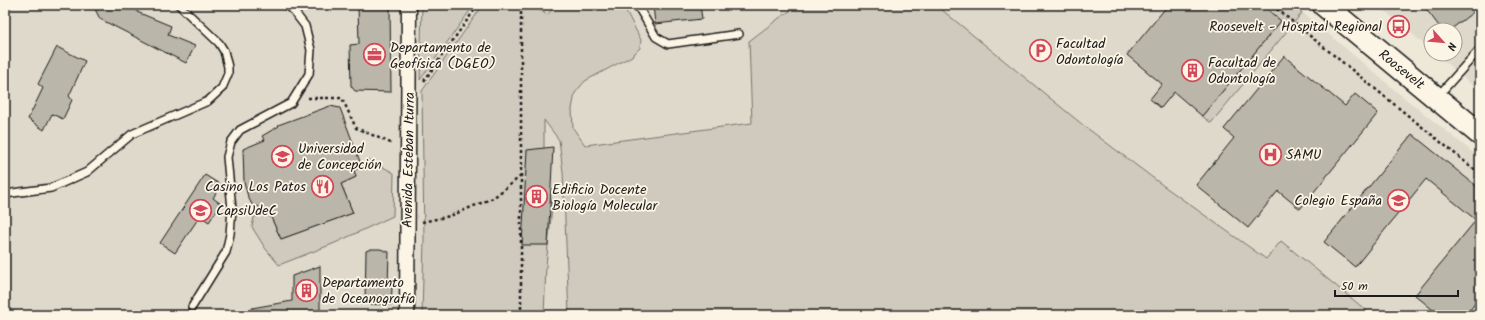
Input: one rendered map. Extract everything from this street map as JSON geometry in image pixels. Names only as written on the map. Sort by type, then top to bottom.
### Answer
[{"type":"main road","name":"Roosevelt","points":[[1324,5],[1480,134]]},
{"type":"street","name":"Avenida Esteban Iturra","points":[[407,315],[410,5]]},
{"type":"lane","points":[[5,194],[51,188],[86,172],[132,134],[208,100],[222,88],[228,74],[224,51],[219,43],[179,5]]},
{"type":"lane","points":[[192,307],[226,252],[228,246],[232,209],[227,158],[231,142],[240,130],[291,103],[309,74],[310,50],[305,26],[292,9],[286,5]]},
{"type":"lane","points":[[637,5],[656,37],[668,44],[739,34]]},
{"type":"lane","points":[[1437,98],[1480,49]]},
{"type":"path","points":[[408,101],[422,84],[478,5]]},
{"type":"path","points":[[521,5],[521,315]]},
{"type":"path","points":[[1272,5],[1480,174]]},
{"type":"path","points":[[295,98],[342,98],[356,128],[397,145]]},
{"type":"path","points":[[407,226],[450,216],[493,198],[521,176]]},
{"type":"shaded area","name":"Universidad de Concepción","points":[[5,5],[556,5],[531,33],[537,111],[559,140],[563,172],[569,315],[355,315],[323,313],[323,315],[5,315]]},
{"type":"shaded area","points":[[422,5],[474,5],[420,80]]},
{"type":"shaded area","points":[[483,5],[533,5],[547,15],[556,5],[623,5],[641,40],[640,48],[632,56],[585,81],[575,93],[572,109],[573,128],[585,145],[752,123],[749,41],[782,16],[800,5],[936,5],[1083,125],[1161,184],[1266,259],[1281,241],[1372,315],[569,315],[563,172],[559,140],[544,120],[544,152],[552,207],[546,266],[544,315],[422,315],[424,239],[422,91]]},
{"type":"shaded area","points":[[623,5],[800,5],[782,16],[749,41],[752,123],[585,145],[573,128],[572,109],[575,93],[585,81],[632,56],[640,48],[641,40]]},
{"type":"shaded area","points":[[936,5],[1294,5],[1402,96],[1480,158],[1480,315],[1372,315],[1281,242],[1266,259],[1161,184],[1083,125]]},
{"type":"shaded area","points":[[1262,5],[1294,5],[1302,13],[1211,123],[1202,116],[1281,21]]},
{"type":"shaded area","points":[[1378,5],[1480,5],[1480,92],[1445,62],[1463,62],[1463,22],[1423,22],[1423,43]]},
{"type":"shaded area","points":[[368,159],[394,173],[393,216],[335,243],[279,265],[265,248],[252,227],[254,217],[269,213],[281,239],[353,213],[341,184],[356,177],[354,170],[362,167]]},
{"type":"building","points":[[93,5],[140,5],[137,12],[171,26],[168,35],[195,46],[186,63],[100,19]]},
{"type":"building","points":[[358,5],[390,5],[391,92],[355,91],[351,86],[350,45],[359,44]]},
{"type":"building","points":[[653,5],[700,5],[702,19],[655,24]]},
{"type":"building","name":"Facultad de Odontología","points":[[1168,5],[1262,5],[1281,21],[1202,116],[1174,92],[1161,108],[1150,99],[1162,84],[1127,55]]},
{"type":"building","points":[[1423,5],[1480,5],[1480,7],[1460,22],[1436,22]]},
{"type":"building","points":[[57,47],[85,61],[69,96],[72,100],[63,119],[52,114],[44,130],[28,119],[43,88],[38,84]]},
{"type":"building","points":[[1284,56],[1345,106],[1355,94],[1378,113],[1300,209],[1278,191],[1248,228],[1196,185],[1234,138],[1224,129]]},
{"type":"building","points":[[330,106],[340,108],[362,167],[354,170],[356,177],[341,184],[353,213],[281,239],[269,213],[264,215],[258,206],[254,208],[248,197],[244,182],[243,149],[265,140],[262,136],[279,126],[278,125]]},
{"type":"building","points":[[1412,134],[1480,189],[1480,297],[1466,315],[1439,315],[1415,295],[1476,220],[1426,179],[1355,267],[1324,242]]},
{"type":"building","name":"Edificio Docente Biología Molecular","points":[[553,147],[548,245],[522,245],[527,150]]},
{"type":"building","name":"CapsiUdeC","points":[[205,175],[221,185],[213,198],[221,204],[209,222],[200,216],[175,253],[160,243]]},
{"type":"building","points":[[371,249],[380,249],[389,252],[388,287],[392,288],[391,305],[365,304],[366,251]]},
{"type":"building","name":"Departamento de Oceanografía","points":[[320,266],[320,315],[253,315],[252,308],[292,301],[292,276]]},
{"type":"place","name":"Roosevelt - Hospital Regional","points":[[1398,26]]},
{"type":"place","name":"Facultad Odontología","points":[[1041,51]]},
{"type":"place","name":"Departamento de Geofísica (DGEO)","points":[[374,55]]},
{"type":"place","name":"Facultad de Odontología","points":[[1192,70]]},
{"type":"place","name":"SAMU","points":[[1270,154]]},
{"type":"place","name":"Universidad de Concepción","points":[[283,156]]},
{"type":"place","name":"Casino Los Patos","points":[[322,186]]},
{"type":"place","name":"Edificio Docente Biología Molecular","points":[[537,197]]},
{"type":"place","name":"Colegio España","points":[[1398,200]]},
{"type":"place","name":"CapsiUdeC","points":[[200,210]]},
{"type":"place","name":"Departamento de Oceanografía","points":[[306,290]]}]
